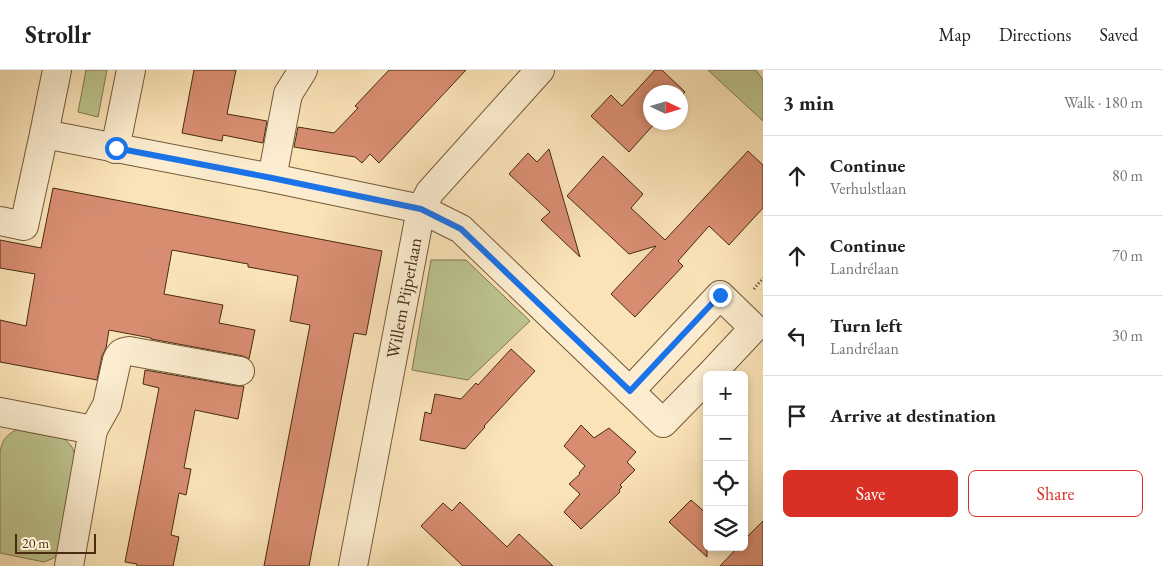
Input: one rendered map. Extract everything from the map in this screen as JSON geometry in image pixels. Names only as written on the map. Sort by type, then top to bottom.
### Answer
[{"type":"street","points":[[0,221],[24,226],[57,70]]},
{"type":"street","points":[[116,148],[131,70]]},
{"type":"street","points":[[272,178],[288,94],[303,70]]},
{"type":"street","name":"Willem Pijperlaan","points":[[353,566],[421,209],[430,192],[540,70]]},
{"type":"street","points":[[44,134],[421,209],[461,229],[663,424],[703,382]]},
{"type":"street","points":[[630,391],[720,295],[754,328],[714,371]]},
{"type":"street","points":[[69,566],[94,430],[105,410],[119,354],[129,351],[240,371]]},
{"type":"street","points":[[0,412],[94,430]]},
{"type":"green space","points":[[86,70],[107,70],[98,117],[78,112]]},
{"type":"green space","points":[[708,70],[756,70],[763,80],[763,121]]},
{"type":"green space","points":[[431,260],[466,260],[530,321],[468,380],[412,370]]},
{"type":"green space","points":[[16,430],[65,439],[72,447],[77,459],[59,550],[54,558],[44,562],[0,553],[0,452],[5,439]]},
{"type":"building","points":[[194,70],[236,70],[227,114],[267,121],[263,143],[223,135],[222,141],[182,133]]},
{"type":"building","points":[[389,70],[466,70],[379,163],[370,154],[362,163],[355,157],[294,147],[298,127],[334,133],[358,108],[355,106]]},
{"type":"building","points":[[655,70],[662,70],[678,85],[643,85],[643,130],[649,130],[629,152],[591,116],[611,95],[622,106]]},
{"type":"building","points":[[549,149],[580,257],[541,220],[550,212],[509,174],[528,153],[537,162]]},
{"type":"building","points":[[748,151],[763,165],[763,208],[729,245],[709,226],[678,261],[683,266],[635,317],[611,294],[656,246],[629,254],[567,196],[603,156],[643,194],[631,208],[665,240]]},
{"type":"building","points":[[53,188],[382,251],[366,335],[354,333],[309,566],[264,566],[310,325],[290,321],[298,276],[248,267],[248,264],[172,250],[164,294],[223,305],[219,323],[255,330],[249,359],[243,356],[109,330],[97,380],[0,362],[0,320],[26,326],[35,274],[0,268],[0,240],[41,248]]},
{"type":"building","points":[[511,349],[535,371],[465,449],[420,440],[425,412],[431,414],[435,394],[461,399],[476,383],[478,385]]},
{"type":"building","points":[[145,370],[244,386],[238,419],[195,410],[184,468],[191,469],[186,495],[179,493],[171,535],[179,537],[173,566],[137,566],[137,564],[125,562],[159,388],[143,384]]},
{"type":"building","points":[[581,425],[594,438],[609,428],[636,452],[627,462],[635,470],[620,485],[622,487],[619,490],[620,492],[581,529],[564,512],[580,494],[569,484],[580,474],[585,466],[564,446]]},
{"type":"building","points":[[691,500],[703,510],[703,551],[707,551],[707,557],[669,522]]},
{"type":"building","points":[[460,502],[507,547],[519,534],[553,566],[463,566],[421,526],[443,503],[452,511]]},
{"type":"building","points":[[763,521],[763,566],[720,566],[734,551],[748,551],[748,536]]},
{"type":"route","points":[[116,148],[421,209],[461,229],[630,391],[720,295]]}]
